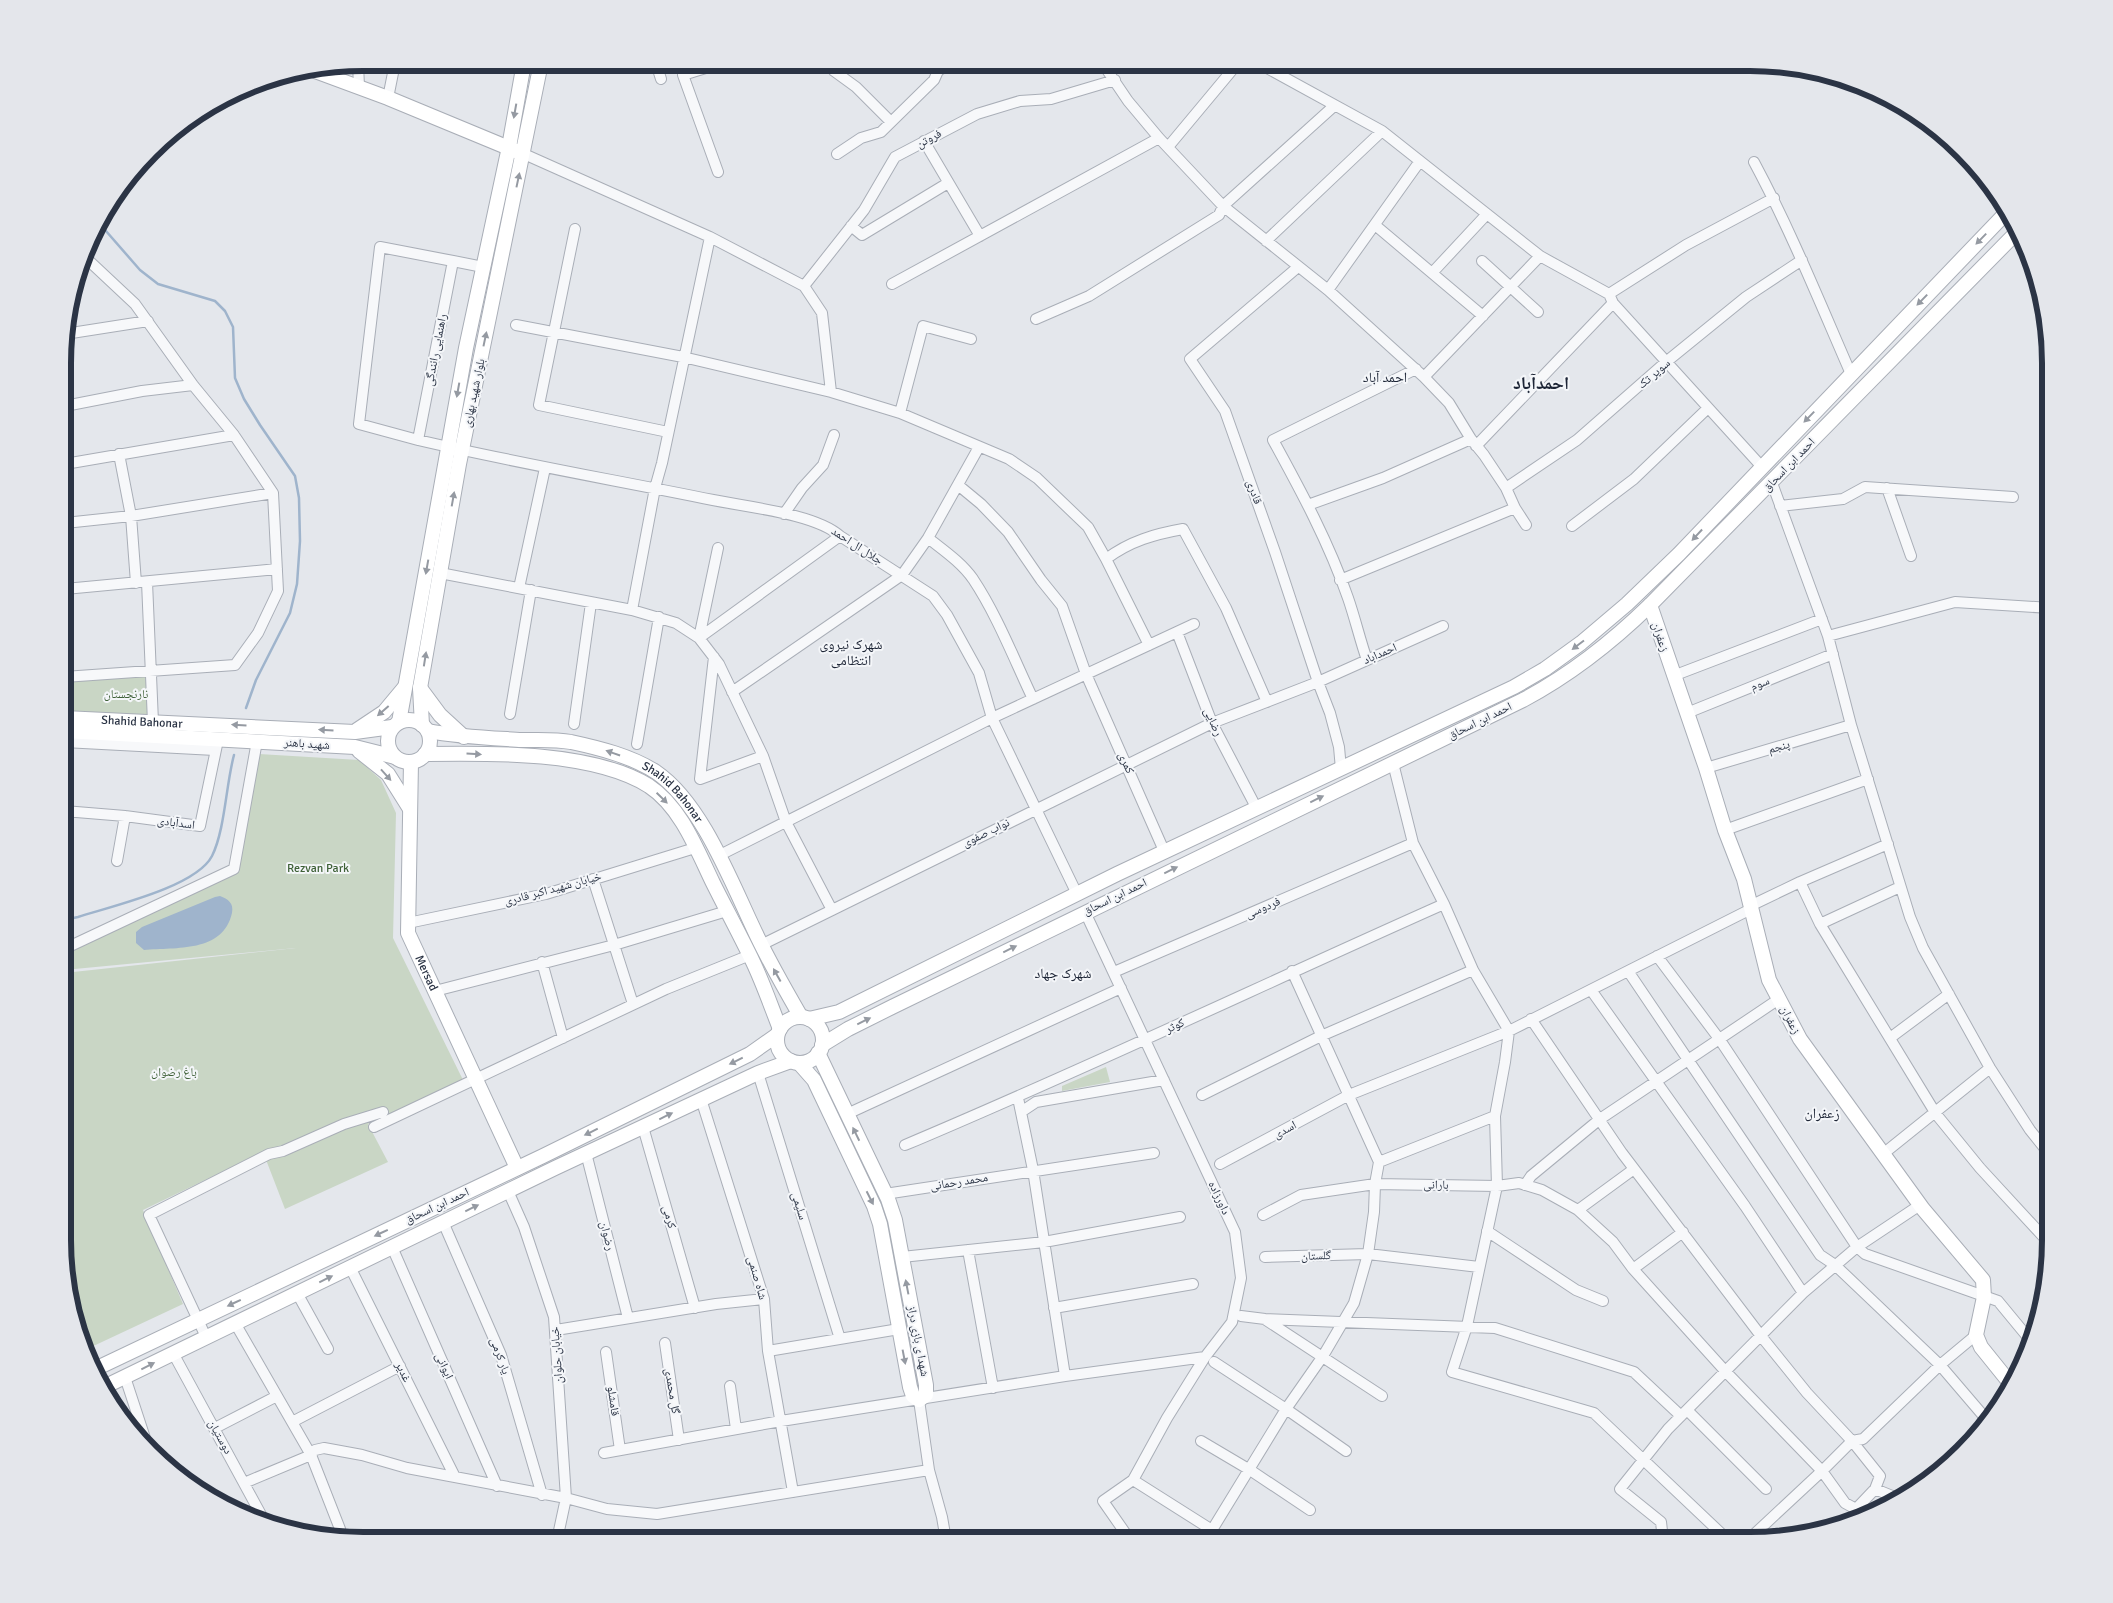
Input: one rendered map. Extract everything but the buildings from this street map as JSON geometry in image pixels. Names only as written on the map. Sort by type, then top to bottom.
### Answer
[{"type":"main road","name":"بلوار شهید بهاری","points":[[425,728],[414,687],[448,447],[523,71]]},
{"type":"main road","name":"بلوار شهید بهاری","points":[[396,725],[414,687],[440,573],[462,451],[540,71]]},
{"type":"main road","points":[[325,74],[524,154]]},
{"type":"main road","name":"احمد ابن اسحاق","points":[[805,1018],[839,1012],[1077,894],[1373,754],[1545,670],[1581,643],[1627,604],[1673,560],[2003,216]]},
{"type":"main road","name":"احمد ابن اسحاق","points":[[820,1049],[848,1029],[1557,682],[1593,655],[1650,605],[2013,236]]},
{"type":"main road","points":[[1956,265],[1971,279]]},
{"type":"main road","name":"زعفران","points":[[1650,605],[1706,768],[1725,830],[1744,879],[1769,980],[1800,1039],[1920,1205],[1983,1280],[1984,1297],[1976,1335]]},
{"type":"main road","points":[[355,732],[384,712],[414,687],[464,737]]},
{"type":"main road","name":"Shahid Bahonar","points":[[71,718],[219,724]]},
{"type":"main road","points":[[411,720],[425,728],[430,743],[421,758],[411,762],[395,757],[388,746],[389,733],[396,725],[411,720]]},
{"type":"main road","name":"شهید باهنر","points":[[219,724],[355,732],[396,725]]},
{"type":"main road","name":"Shahid Bahonar","points":[[425,728],[464,737],[569,742],[635,761],[656,772],[675,788],[690,806],[709,838],[761,945],[805,1018]]},
{"type":"main road","name":"Shahid Bahonar","points":[[71,732],[217,745]]},
{"type":"main road","name":"شهید باهنر","points":[[217,745],[257,741],[355,747],[395,757]]},
{"type":"main road","points":[[355,747],[388,774],[410,809]]},
{"type":"main road","name":"Shahid Bahonar","points":[[425,754],[567,759],[630,776],[650,787],[665,800],[679,818],[695,847],[750,955],[779,1032]]},
{"type":"main road","points":[[1373,754],[1370,760],[1375,768],[1380,769]]},
{"type":"main road","name":"Mersad","points":[[411,762],[408,933],[517,1168]]},
{"type":"main road","points":[[1341,769],[1347,769],[1351,774],[1352,779],[1347,785]]},
{"type":"main road","points":[[695,847],[705,845],[709,838]]},
{"type":"main road","points":[[707,870],[720,860]]},
{"type":"main road","points":[[805,1018],[820,1030],[820,1049],[813,1058],[795,1062],[781,1053],[777,1041],[779,1032],[789,1020],[805,1018]]},
{"type":"main road","name":"احمد ابن اسحاق","points":[[100,1367],[517,1168],[750,1054],[779,1032]]},
{"type":"main road","name":"شهدا ی بازی دراز","points":[[795,1062],[814,1080],[874,1206],[880,1224],[910,1387],[913,1396],[919,1400],[926,1395],[926,1385],[895,1220],[820,1049]]},
{"type":"main road","name":"احمد ابن اسحاق","points":[[109,1385],[586,1153],[758,1073],[795,1062]]},
{"type":"main road","points":[[1976,1335],[1981,1346],[2007,1378]]},
{"type":"street","points":[[358,71],[359,87]]},
{"type":"street","points":[[388,98],[394,71]]},
{"type":"street","points":[[658,71],[661,79]]},
{"type":"street","points":[[694,71],[683,74],[718,172]]},
{"type":"street","points":[[833,71],[856,87],[891,122]]},
{"type":"street","points":[[837,154],[862,138],[881,132],[934,80],[935,71]]},
{"type":"street","points":[[1108,71],[1128,101],[1158,138],[1224,206],[1328,290],[1416,369],[1449,403],[1473,443],[1506,488],[1515,508],[1526,525]]},
{"type":"street","points":[[1168,147],[1231,71]]},
{"type":"street","points":[[1272,71],[1382,131],[1540,256],[1611,298],[1666,362],[1762,466]]},
{"type":"street","name":"فروتن","points":[[804,286],[864,210],[895,157],[976,114],[1020,101],[1051,99],[1115,80]]},
{"type":"street","points":[[1036,319],[1089,296],[1220,215],[1224,206],[1334,106]]},
{"type":"street","points":[[1266,241],[1382,131]]},
{"type":"street","points":[[892,284],[1158,138]]},
{"type":"street","points":[[924,141],[980,236]]},
{"type":"street","points":[[524,154],[710,237],[804,286],[822,313],[831,392]]},
{"type":"street","points":[[1328,290],[1420,161]]},
{"type":"street","points":[[1754,162],[1774,198],[1851,374]]},
{"type":"street","points":[[851,226],[862,235],[948,183]]},
{"type":"street","points":[[1308,505],[1473,443],[1611,298],[1686,245],[1774,198]]},
{"type":"street","points":[[1432,273],[1487,214]]},
{"type":"street","points":[[1375,225],[1483,316]]},
{"type":"street","points":[[576,229],[539,405],[668,432]]},
{"type":"street","points":[[632,610],[655,488],[710,237]]},
{"type":"street","points":[[448,447],[359,424],[380,246],[483,267]]},
{"type":"street","points":[[1424,377],[1540,256]]},
{"type":"street","name":"سوپر تک","points":[[1506,488],[1577,440],[1666,362],[1746,297],[1802,260]]},
{"type":"street","name":"راهنمایی رانندگی","points":[[418,440],[453,261]]},
{"type":"street","points":[[1482,261],[1538,312]]},
{"type":"street","points":[[71,677],[234,665],[258,633],[278,591],[273,493],[234,435],[193,385],[135,304],[89,264]]},
{"type":"street","name":"قادری","points":[[1298,267],[1190,359],[1225,411],[1330,713],[1340,747],[1341,769]]},
{"type":"street","points":[[73,333],[148,321]]},
{"type":"street","points":[[516,325],[683,357],[831,392],[900,413],[1009,459],[1037,478],[1088,527],[1106,558],[1149,645]]},
{"type":"street","points":[[900,413],[923,326],[971,338]]},
{"type":"street","points":[[1366,660],[1348,598],[1308,505],[1273,440],[1416,369]]},
{"type":"street","points":[[71,405],[142,391],[193,385]]},
{"type":"street","points":[[1572,526],[1634,479],[1708,408]]},
{"type":"street","points":[[71,463],[234,435]]},
{"type":"street","points":[[784,514],[802,488],[823,465],[834,436]]},
{"type":"street","name":"جلال ال احمد","points":[[448,447],[545,468],[784,514],[832,529],[933,596],[947,615],[979,673],[992,718],[1077,894]]},
{"type":"street","points":[[732,692],[902,575],[928,538],[979,447]]},
{"type":"street","points":[[119,454],[142,582],[151,671],[153,722]]},
{"type":"street","points":[[520,588],[545,468]]},
{"type":"street","points":[[1772,483],[1828,636],[1851,725],[1900,887],[1923,948],[1990,1068],[2030,1130],[2042,1145]]},
{"type":"street","name":"کمری","points":[[958,486],[981,504],[1008,532],[1062,606],[1086,674],[1128,765],[1165,853]]},
{"type":"street","points":[[1780,506],[1842,499],[1865,487],[2013,497]]},
{"type":"street","points":[[1887,488],[1910,556]]},
{"type":"street","points":[[71,522],[130,516],[273,493]]},
{"type":"street","points":[[1340,580],[1515,508]]},
{"type":"street","points":[[1106,558],[1120,548],[1148,536],[1183,529],[1226,608],[1267,702]]},
{"type":"street","points":[[699,638],[840,536]]},
{"type":"street","points":[[928,538],[951,555],[972,578],[1033,699]]},
{"type":"street","points":[[699,638],[718,548]]},
{"type":"street","points":[[71,589],[277,569]]},
{"type":"street","points":[[440,573],[632,610],[676,623],[699,638],[714,657],[732,692],[763,756],[786,822],[832,910]]},
{"type":"street","points":[[510,714],[531,590]]},
{"type":"street","points":[[1828,636],[1955,602],[2042,607]]},
{"type":"street","points":[[574,724],[591,603]]},
{"type":"street","points":[[637,744],[659,617]]},
{"type":"street","points":[[1673,676],[1822,619]]},
{"type":"street","points":[[720,860],[786,822],[992,718],[1194,624]]},
{"type":"street","name":"احمداباد","points":[[1267,702],[1318,682],[1443,626]]},
{"type":"street","name":"رضایی","points":[[1177,632],[1212,723],[1257,809]]},
{"type":"street","name":"سوم","points":[[1687,713],[1833,654]]},
{"type":"street","points":[[714,657],[700,779],[763,756]]},
{"type":"street","name":"نواب صفوی","points":[[761,945],[1212,723],[1267,702]]},
{"type":"street","name":"پنجم","points":[[1706,768],[1851,725]]},
{"type":"street","points":[[71,946],[234,869],[257,741]]},
{"type":"street","points":[[71,742],[217,745]]},
{"type":"street","name":"اسدآبادی","points":[[71,812],[125,816],[200,826],[217,745]]},
{"type":"street","points":[[1393,763],[1413,843],[1444,904],[1473,970],[1509,1031],[1495,1116],[1497,1186],[1467,1326],[1452,1372],[1594,1413],[1720,1532]]},
{"type":"street","points":[[1725,830],[1868,779]]},
{"type":"street","points":[[117,861],[125,816]]},
{"type":"street","name":"فردوسی","points":[[1114,972],[1413,843]]},
{"type":"street","name":"اسدی","points":[[1220,1164],[1350,1095],[1509,1031],[1800,882],[1888,844]]},
{"type":"street","name":"خیابان شهید اکبر قادری","points":[[408,923],[546,894],[695,847]]},
{"type":"street","points":[[593,879],[633,1004]]},
{"type":"street","points":[[1800,882],[1820,924],[1936,1114],[1980,1168],[2042,1235]]},
{"type":"street","points":[[1820,924],[1900,887]]},
{"type":"street","name":"کوثر","points":[[904,1145],[1018,1098],[1292,971],[1444,904]]},
{"type":"street","points":[[435,990],[614,945],[727,911]]},
{"type":"street","name":"داورزاده","points":[[1085,912],[1235,1232],[1241,1278],[1232,1322],[1209,1359],[1167,1418],[1133,1480]]},
{"type":"street","points":[[374,1128],[633,1004],[750,955]]},
{"type":"street","points":[[1657,956],[1720,1040],[1857,1247],[1864,1254],[1998,1301],[2026,1335]]},
{"type":"street","points":[[542,962],[563,1038]]},
{"type":"street","points":[[1202,1095],[1321,1036],[1473,970]]},
{"type":"street","points":[[1125,1532],[1103,1501],[1133,1480],[1212,1530],[1286,1409],[1323,1356],[1354,1303],[1368,1254],[1379,1162],[1292,971]]},
{"type":"street","points":[[1628,971],[1820,1255],[1835,1264],[1940,1365],[1983,1415]]},
{"type":"street","points":[[847,1114],[1122,988]]},
{"type":"street","points":[[1591,990],[1745,1206],[1803,1293]]},
{"type":"street","points":[[1890,1038],[1949,994]]},
{"type":"street","points":[[1531,1019],[1600,1119],[1634,1169],[1761,1336],[1880,1476],[1875,1489],[1856,1510],[1845,1503],[1822,1471],[1726,1372],[1633,1269],[1613,1242],[1578,1210],[1542,1190],[1525,1185],[1531,1176],[1600,1119],[1779,999]]},
{"type":"street","points":[[1883,1154],[1936,1114],[1990,1068]]},
{"type":"street","name":"سلیمی","points":[[758,1073],[840,1339]]},
{"type":"street","points":[[1021,1112],[1036,1102],[1164,1080]]},
{"type":"street","points":[[1018,1098],[1033,1170],[1065,1376]]},
{"type":"street","name":"شاه صنمی","points":[[701,1099],[764,1299],[768,1351],[793,1492]]},
{"type":"street","points":[[206,1337],[149,1215],[269,1154],[283,1151],[344,1124],[383,1112]]},
{"type":"street","points":[[1379,1162],[1495,1116]]},
{"type":"street","name":"کرمی","points":[[643,1127],[695,1308]]},
{"type":"street","name":"رضوان","points":[[586,1153],[628,1318]]},
{"type":"street","name":"محمد رحمانی","points":[[885,1194],[1154,1153]]},
{"type":"street","points":[[1578,1210],[1634,1169]]},
{"type":"street","name":"بارانی","points":[[1263,1215],[1301,1195],[1375,1184],[1497,1186],[1519,1183],[1525,1185]]},
{"type":"street","name":"خیابان حلوان","points":[[508,1191],[524,1227],[554,1316],[566,1498],[559,1532]]},
{"type":"street","points":[[1662,1532],[1661,1522],[1620,1489],[1684,1413],[1803,1293],[1857,1247],[1920,1205]]},
{"type":"street","points":[[902,1257],[1044,1242],[1180,1217]]},
{"type":"street","name":"یار کرمی","points":[[444,1222],[501,1355],[542,1494]]},
{"type":"street","points":[[1487,1231],[1576,1290],[1603,1301]]},
{"type":"street","points":[[1633,1269],[1683,1232]]},
{"type":"street","name":"ایوانی","points":[[392,1247],[497,1486]]},
{"type":"street","points":[[968,1250],[993,1388]]},
{"type":"street","name":"گلستان","points":[[1265,1258],[1368,1254],[1479,1267]]},
{"type":"street","name":"غدیر","points":[[350,1267],[455,1478]]},
{"type":"street","points":[[1054,1308],[1193,1284]]},
{"type":"street","points":[[297,1293],[328,1349]]},
{"type":"street","points":[[556,1330],[764,1299]]},
{"type":"street","points":[[1241,1316],[1265,1319],[1495,1328],[1634,1372],[1684,1413],[1766,1489]]},
{"type":"street","points":[[1265,1319],[1382,1396]]},
{"type":"street","points":[[235,1323],[311,1455],[340,1531]]},
{"type":"street","points":[[768,1351],[899,1329]]},
{"type":"street","points":[[1757,1532],[1852,1441],[1863,1439],[1940,1365],[1976,1335]]},
{"type":"street","name":"گل محمدی","points":[[665,1343],[679,1440]]},
{"type":"street","name":"قامشلو","points":[[606,1352],[620,1450]]},
{"type":"street","name":"دوستیان","points":[[173,1353],[260,1513]]},
{"type":"street","points":[[604,1453],[781,1421],[1065,1376],[1209,1359],[1346,1451]]},
{"type":"street","points":[[292,1422],[400,1366]]},
{"type":"street","points":[[125,1377],[142,1430]]},
{"type":"street","points":[[730,1386],[736,1429]]},
{"type":"street","points":[[215,1428],[277,1396]]},
{"type":"street","points":[[919,1400],[929,1470],[945,1532]]},
{"type":"street","points":[[1201,1441],[1250,1470],[1310,1510]]},
{"type":"street","points":[[244,1483],[311,1455],[315,1450],[324,1448],[362,1455],[407,1468],[455,1478],[566,1498],[607,1509],[657,1514],[929,1470]]},
{"type":"street","points":[[1875,1489],[1891,1496]]},
{"type":"green space","name":"نارنجستان","points":[[145,672],[149,717],[71,713],[71,677]]},
{"type":"green space","name":"باغ رضوان","points":[[259,754],[359,760],[381,780],[396,813],[393,938],[463,1080],[368,1124],[388,1162],[285,1209],[263,1152],[143,1210],[183,1304],[92,1347],[81,1315],[72,1259],[71,972],[296,948],[71,969],[71,952],[238,872],[249,783]]},
{"type":"green space","points":[[1106,1067],[1110,1082],[1062,1091],[1062,1086]]},
{"type":"water","points":[[220,896],[230,902],[232,913],[227,926],[219,935],[209,941],[184,948],[144,950],[136,943],[136,932],[142,927]]},
{"type":"waterway","points":[[104,229],[140,270],[158,284],[215,301],[225,311],[233,327],[235,378],[244,399],[295,476],[299,498],[300,541],[297,584],[290,613],[256,680],[246,708]]},
{"type":"waterway","points":[[71,918],[152,894],[172,886],[203,867],[212,856],[220,833],[234,755]]},
{"type":"district","name":"احمد آباد","points":[[1385,377]]},
{"type":"district","name":"احمدآباد","points":[[1541,383]]},
{"type":"district","name":"شهرک نیروی انتظامی","points":[[851,652]]},
{"type":"district","name":"شهرک جهاد","points":[[1063,973]]},
{"type":"district","name":"زعفران","points":[[1822,1113]]},
{"type":"park label","name":"Rezvan Park","points":[[318,868]]}]
